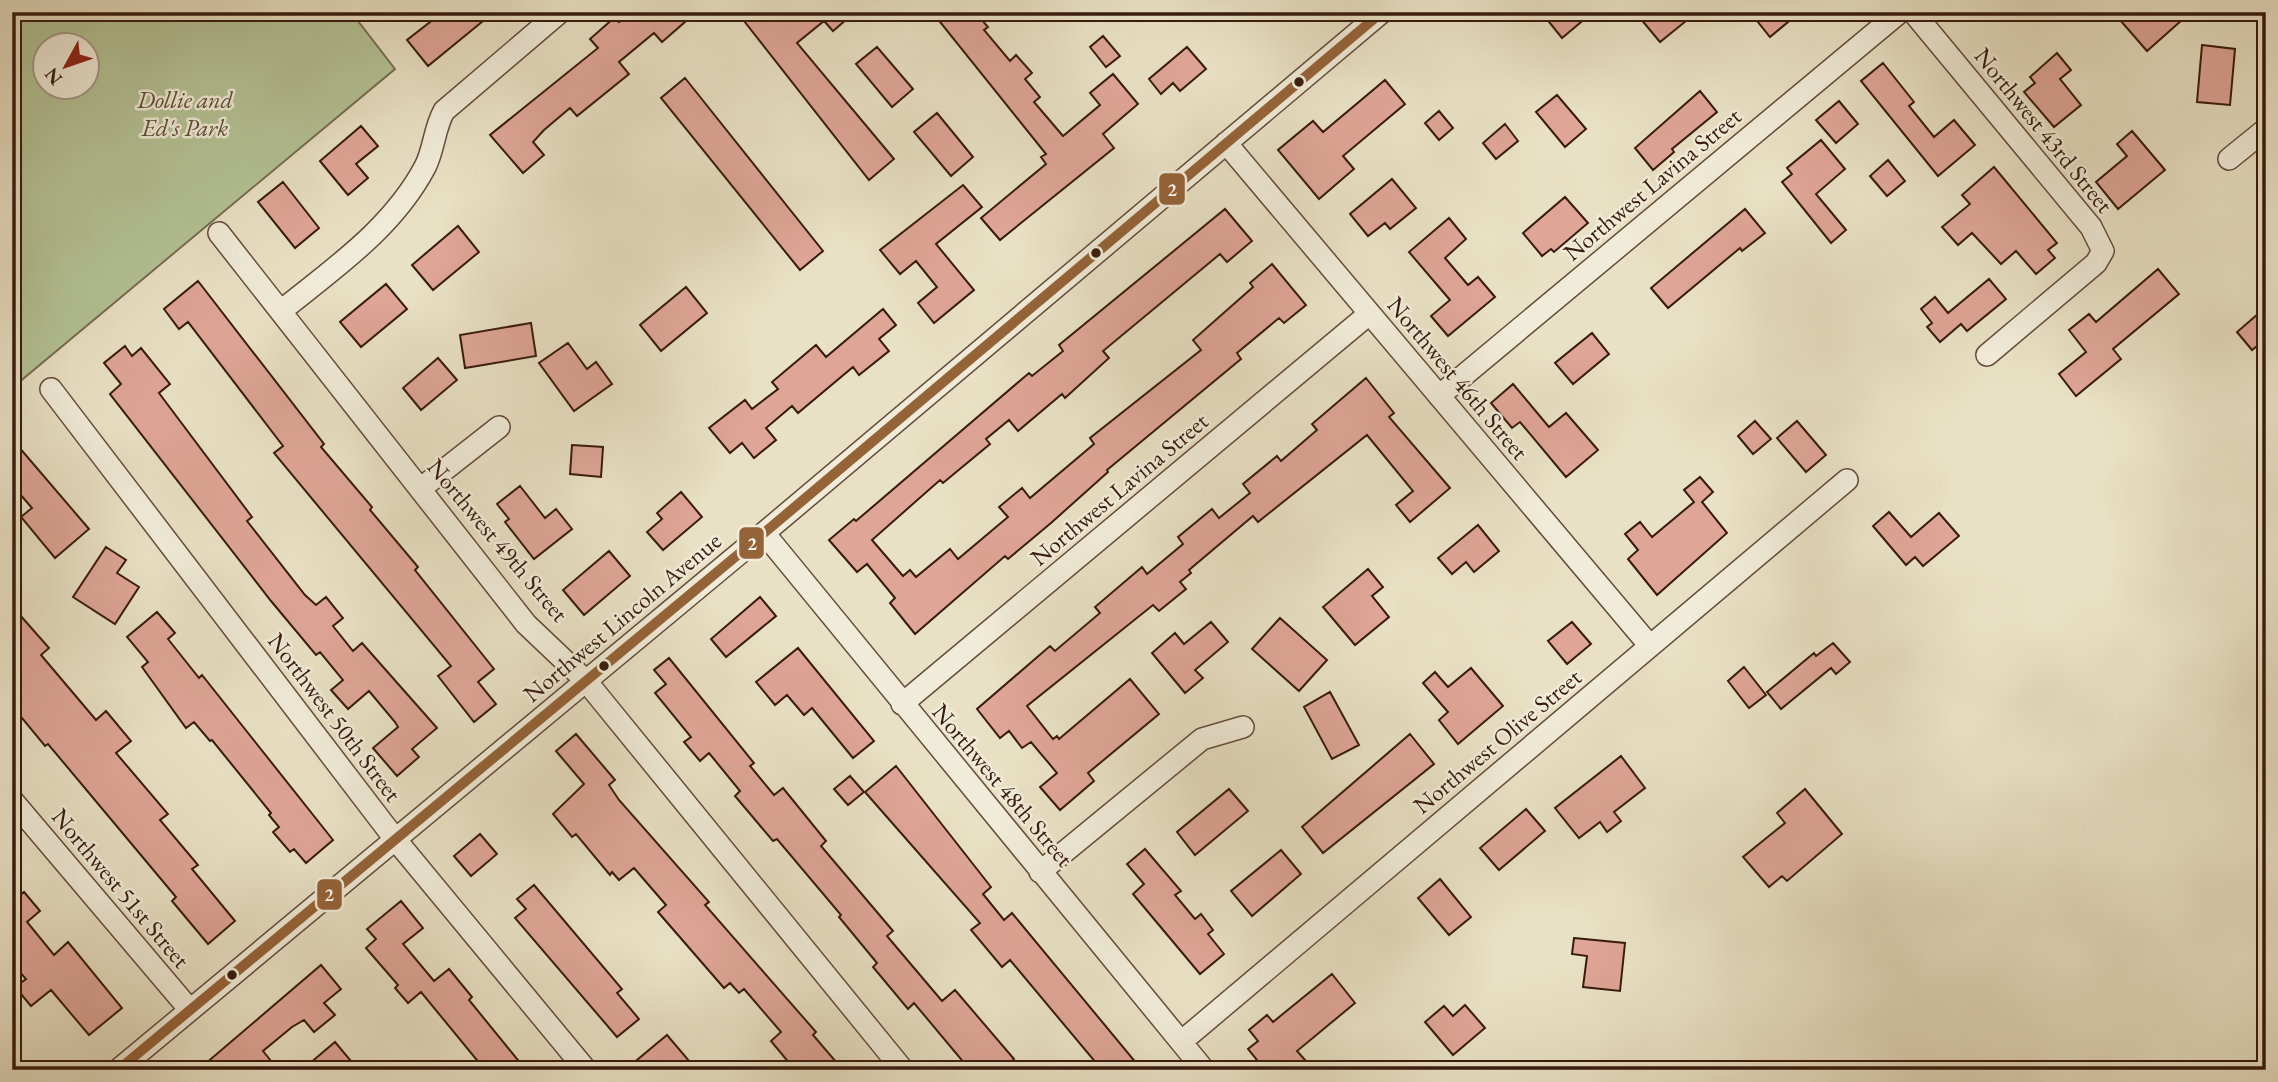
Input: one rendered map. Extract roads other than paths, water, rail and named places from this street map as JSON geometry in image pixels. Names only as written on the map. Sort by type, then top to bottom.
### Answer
[{"type":"street","points":[[281,311],[394,215],[427,163],[436,125],[444,111],[560,12]]},
{"type":"street","name":"Northwest Lincoln Avenue","points":[[118,1070],[764,533],[1382,12]]},
{"type":"street","name":"Northwest Lavina Street","points":[[1438,396],[1900,12]]},
{"type":"street","name":"Northwest 43rd Street","points":[[1913,12],[2091,227],[2100,240],[2103,251],[2096,263],[1987,355]]},
{"type":"street","points":[[2229,159],[2266,129]]},
{"type":"street","name":"Northwest 46th Street","points":[[1226,143],[1650,646]]},
{"type":"street","name":"Northwest 49th Street","points":[[219,233],[526,624],[586,681],[903,1070]]},
{"type":"street","name":"Northwest Lavina Street","points":[[902,704],[1369,314]]},
{"type":"street","name":"Northwest 50th Street","points":[[51,389],[395,839],[586,1070]]},
{"type":"street","points":[[420,489],[499,427]]},
{"type":"street","name":"Northwest Olive Street","points":[[1181,1042],[1847,480]]},
{"type":"street","name":"Northwest 48th Street","points":[[764,533],[1204,1070]]},
{"type":"street","points":[[1040,872],[1202,739],[1243,727]]},
{"type":"street","name":"Northwest 51st Street","points":[[12,800],[190,1010]]},
{"type":"park label","name":"Dollie and Ed's Park","points":[[185,113]]}]
